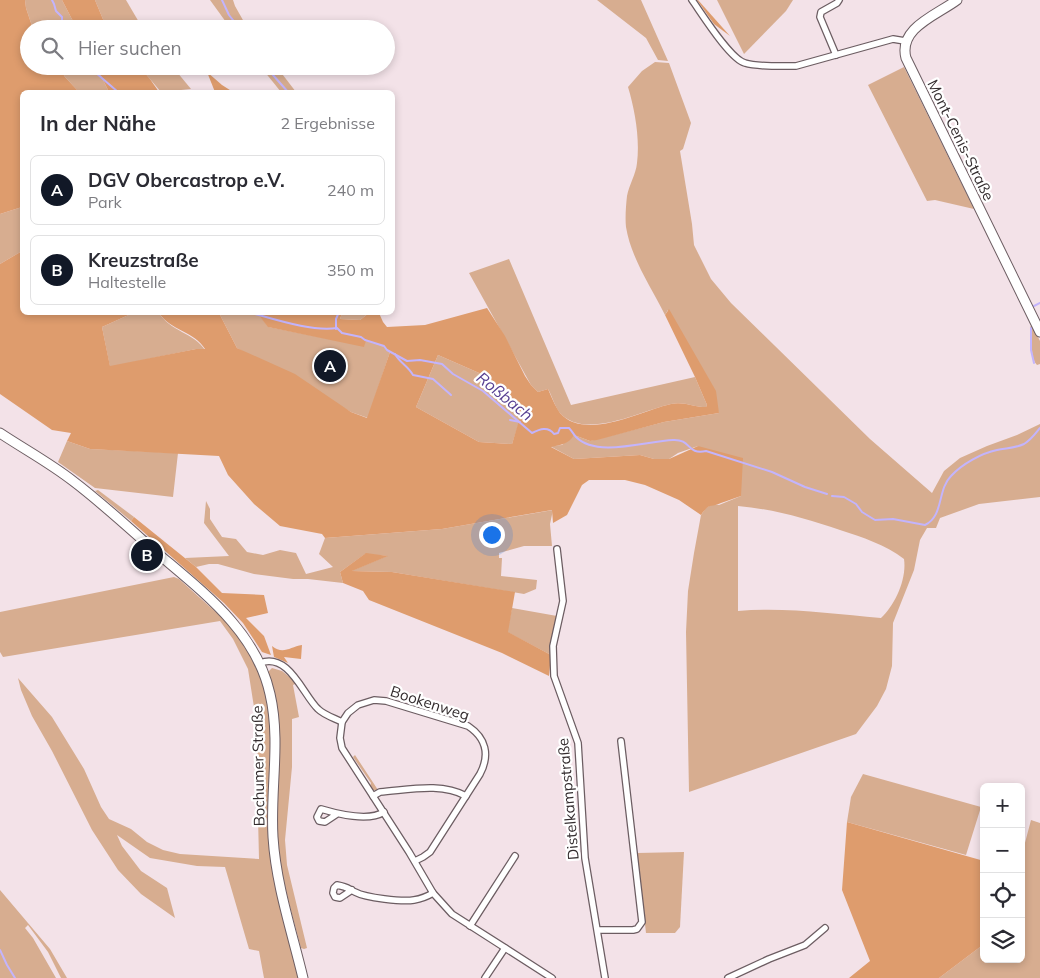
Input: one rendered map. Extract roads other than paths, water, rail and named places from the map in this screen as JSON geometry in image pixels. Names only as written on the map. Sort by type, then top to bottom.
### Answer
[{"type":"main road","points":[[905,41],[913,30],[957,0]]},
{"type":"main road","name":"Mont-Cenis-Straße","points":[[905,41],[904,50],[907,63],[1040,332]]},
{"type":"main road","name":"Bochumer Straße","points":[[0,433],[74,481],[205,595],[240,631],[260,663],[269,689],[274,716],[272,822],[274,851],[303,978]]},
{"type":"street","points":[[692,0],[730,53],[743,63],[796,66],[893,39],[905,41]]},
{"type":"street","points":[[836,55],[820,17],[822,12],[839,0]]},
{"type":"street","name":"Distelkampstraße","points":[[556,550],[561,575],[563,601],[553,646],[554,676],[578,743],[585,858],[605,978]]},
{"type":"street","points":[[260,663],[265,661],[283,667],[299,681],[320,711],[342,722],[340,738],[342,748],[384,812],[433,893],[452,914],[552,978]]},
{"type":"street","name":"Bookenweg","points":[[342,722],[358,705],[380,700],[468,726],[482,739],[486,758],[483,769],[430,852],[423,858],[414,861]]},
{"type":"street","points":[[598,930],[633,930],[637,929],[642,922],[622,741]]},
{"type":"street","points":[[373,796],[380,792],[439,788],[466,796]]},
{"type":"street","points":[[337,814],[370,817],[384,812]]},
{"type":"street","points":[[470,926],[515,856]]},
{"type":"street","points":[[352,890],[376,898],[414,900],[433,893]]},
{"type":"street","points":[[732,977],[769,959],[805,945],[825,928]]},
{"type":"street","points":[[485,978],[504,948]]},
{"type":"waterway","name":"Roßbach","points":[[52,0],[62,20]]},
{"type":"waterway","points":[[222,0],[233,20]]},
{"type":"waterway","name":"Roßbach","points":[[98,75],[116,90]]},
{"type":"waterway","points":[[273,75],[286,90]]},
{"type":"waterway","name":"Roßbach","points":[[1034,306],[1040,303]]},
{"type":"waterway","name":"Roßbach","points":[[259,315],[305,327],[337,328],[342,333],[361,337],[384,346],[387,350],[407,361],[420,360],[442,364],[453,374],[483,391],[532,433],[541,429],[547,429],[554,434],[558,433],[560,428],[569,428],[576,437],[585,443],[609,447],[679,440],[695,451],[706,451],[772,472],[805,487],[827,494]]},
{"type":"waterway","points":[[336,329],[338,315]]},
{"type":"waterway","name":"Roßbach","points":[[1031,328],[1031,350],[1034,363]]},
{"type":"waterway","points":[[395,354],[413,375],[433,379],[451,395]]},
{"type":"waterway","name":"Roßbach","points":[[510,420],[520,422]]},
{"type":"waterway","name":"Roßbach","points":[[832,496],[844,497],[856,504],[862,512],[875,520],[893,519],[925,525],[935,516],[947,482],[966,463],[997,450],[1024,444],[1040,428]]},
{"type":"waterway","points":[[0,950],[15,978]]},
{"type":"place","name":"DGV Obercastrop e.V.","points":[[330,366]]},
{"type":"place","name":"Kreuzstraße","points":[[147,555]]}]
